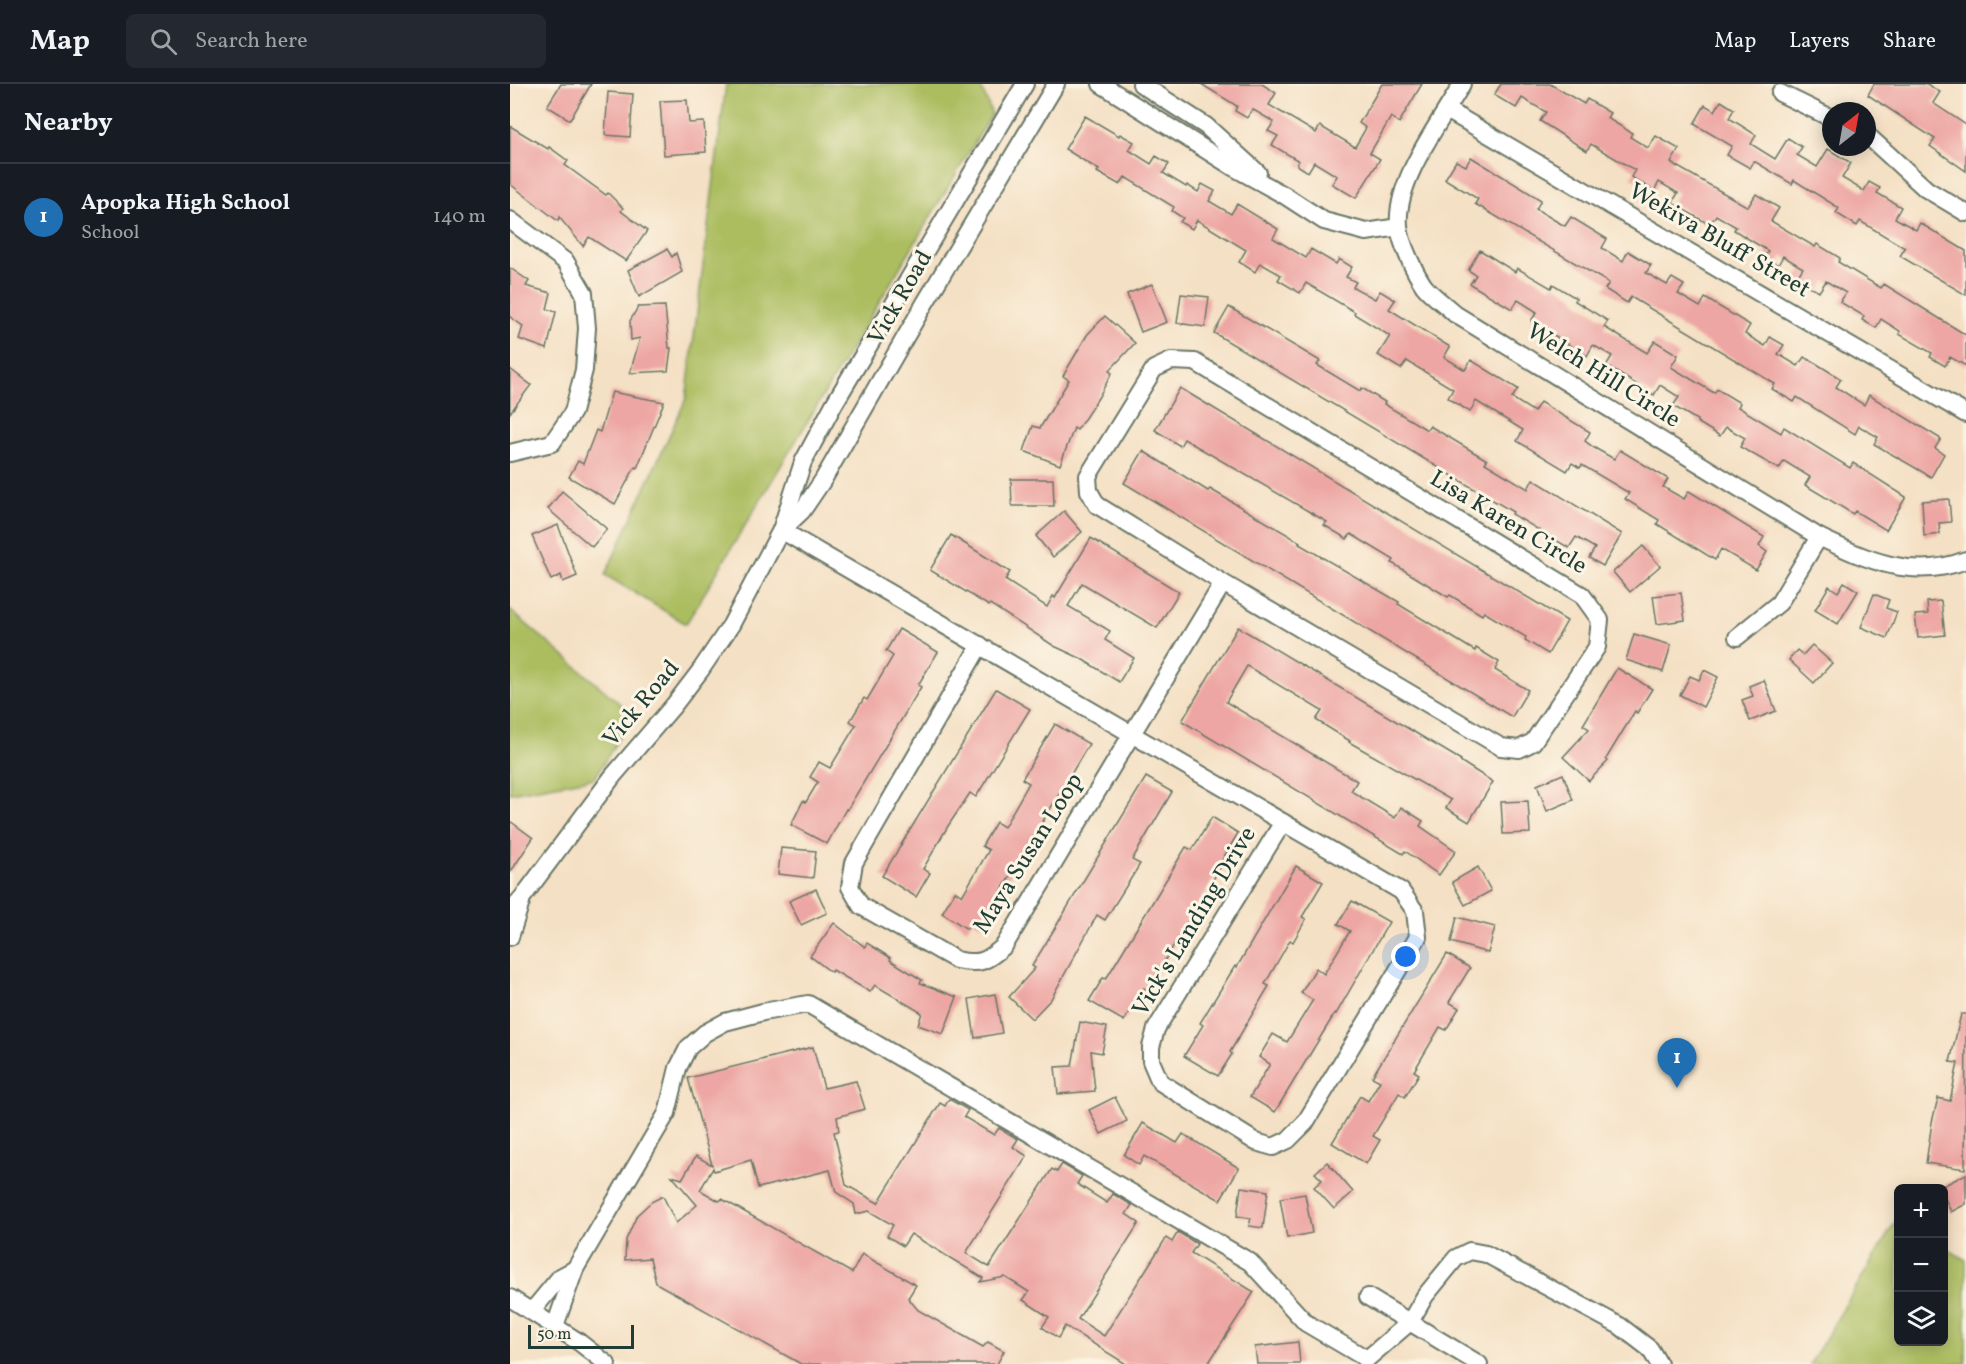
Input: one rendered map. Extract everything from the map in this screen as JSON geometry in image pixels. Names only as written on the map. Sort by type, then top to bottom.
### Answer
[{"type":"street","name":"Vick Road","points":[[510,911],[613,776],[674,705],[731,625],[781,530],[803,462],[834,404],[1026,84]]},
{"type":"street","name":"Vick Road","points":[[781,530],[802,512],[823,480],[925,303],[1056,84]]},
{"type":"street","points":[[1101,84],[1324,221],[1366,232],[1399,227]]},
{"type":"street","points":[[1141,84],[1206,126],[1284,195]]},
{"type":"street","name":"Welch Hill Circle","points":[[1462,84],[1411,170],[1402,201],[1399,227],[1409,257],[1425,287],[1455,314],[1819,537],[1863,558],[1908,569],[1949,567],[1966,560]]},
{"type":"street","points":[[1780,93],[1822,114]]},
{"type":"street","name":"Wekiva Bluff Street","points":[[1447,110],[1966,414]]},
{"type":"street","points":[[1876,143],[1926,189],[1966,213]]},
{"type":"street","points":[[510,220],[566,262],[584,293],[587,328],[584,370],[573,412],[552,443],[510,453]]},
{"type":"street","name":"Lisa Karen Circle","points":[[1171,361],[1195,362],[1582,595],[1600,620],[1597,647],[1533,742],[1519,749],[1501,747],[1223,583],[1097,505],[1089,491],[1088,476],[1154,369],[1171,361]]},
{"type":"street","name":"Vick's Landing Drive","points":[[781,530],[980,645],[1132,734],[1283,822],[1401,891],[1415,911],[1418,937],[1305,1123],[1288,1140],[1273,1147],[1256,1142],[1160,1082],[1151,1061],[1151,1047],[1156,1029],[1283,822]]},
{"type":"street","points":[[1737,637],[1779,603],[1819,537]]},
{"type":"street","name":"Maya Susan Loop","points":[[980,645],[854,863],[850,887],[861,906],[956,960],[973,963],[988,960],[1004,946],[1223,583]]},
{"type":"street","name":"Vick Road","points":[[510,937],[522,898]]},
{"type":"street","points":[[555,1326],[575,1269],[666,1113],[678,1068],[688,1048],[705,1033],[725,1022],[808,1004],[1250,1262],[1306,1323],[1367,1359],[1410,1322],[1425,1296],[1456,1258],[1470,1251],[1486,1254],[1620,1326],[1650,1349],[1659,1364]]},
{"type":"street","points":[[532,1311],[560,1277],[575,1269]]},
{"type":"street","points":[[1368,1297],[1479,1364]]},
{"type":"street","points":[[510,1298],[579,1342],[607,1364]]},
{"type":"green space","points":[[726,84],[980,84],[992,114],[686,624],[605,575],[686,399]]},
{"type":"green space","points":[[510,610],[633,715],[595,778],[510,793]]},
{"type":"green space","points":[[1894,1224],[1894,1346],[1948,1346],[1948,1249],[1966,1260],[1966,1364],[1810,1364]]},
{"type":"building","points":[[561,84],[591,84],[570,120],[547,106]]},
{"type":"building","points":[[1201,84],[1262,84],[1276,93],[1269,105],[1316,133],[1320,126],[1355,147],[1366,128],[1359,123],[1382,84],[1422,84],[1399,123],[1391,117],[1370,153],[1380,159],[1356,198],[1332,184],[1337,176],[1314,162],[1308,172],[1297,165],[1299,161],[1272,145],[1278,136],[1268,131],[1274,122],[1252,109],[1247,118],[1235,111],[1237,106]]},
{"type":"building","points":[[1501,84],[1550,84],[1584,104],[1587,99],[1610,113],[1607,118],[1632,133],[1630,137],[1648,148],[1656,136],[1679,149],[1671,163],[1748,207],[1756,194],[1779,208],[1771,221],[1815,247],[1817,244],[1840,258],[1838,262],[1881,288],[1884,284],[1966,335],[1966,366],[1950,357],[1945,366],[1930,357],[1932,353],[1899,334],[1900,331],[1881,319],[1876,328],[1862,320],[1864,316],[1840,302],[1846,293],[1826,281],[1819,292],[1796,279],[1803,268],[1783,256],[1778,265],[1764,257],[1768,251],[1734,230],[1736,227],[1716,215],[1710,225],[1672,203],[1678,193],[1659,182],[1654,191],[1631,177],[1635,170],[1591,144],[1587,151],[1540,121],[1546,112],[1522,98],[1516,108],[1494,95]]},
{"type":"building","points":[[1874,84],[1927,84],[1940,92],[1933,103],[1966,125],[1966,171],[1930,146],[1935,139],[1868,95]]},
{"type":"building","points":[[608,92],[633,94],[630,137],[605,135]]},
{"type":"building","points":[[687,100],[689,123],[704,122],[706,152],[664,155],[660,101]]},
{"type":"building","points":[[1721,101],[1734,109],[1729,118],[1756,135],[1751,144],[1775,159],[1788,138],[1802,147],[1797,155],[1817,167],[1824,156],[1840,156],[1851,163],[1842,178],[1864,191],[1869,182],[1880,188],[1877,193],[1901,207],[1895,218],[1916,230],[1920,223],[1966,251],[1966,295],[1900,256],[1905,248],[1860,221],[1857,226],[1836,213],[1839,208],[1794,180],[1792,184],[1754,161],[1750,168],[1727,155],[1732,146],[1694,124],[1705,105],[1715,111]]},
{"type":"building","points":[[1085,116],[1134,142],[1129,150],[1151,164],[1156,156],[1169,164],[1163,173],[1186,187],[1187,185],[1198,192],[1202,184],[1215,191],[1209,201],[1231,214],[1237,204],[1278,229],[1273,238],[1306,258],[1311,249],[1336,264],[1339,259],[1352,267],[1346,277],[1356,282],[1353,287],[1375,299],[1380,291],[1395,300],[1389,309],[1450,347],[1444,357],[1465,370],[1471,360],[1518,389],[1512,398],[1534,412],[1540,402],[1590,432],[1585,441],[1593,447],[1614,459],[1620,450],[1668,479],[1663,487],[1684,499],[1689,491],[1764,537],[1759,546],[1767,552],[1756,570],[1721,549],[1715,560],[1657,524],[1659,520],[1625,499],[1629,493],[1582,465],[1580,468],[1572,463],[1567,471],[1517,441],[1523,430],[1476,401],[1470,412],[1448,398],[1453,389],[1407,361],[1401,369],[1378,355],[1390,336],[1354,314],[1355,312],[1306,283],[1300,293],[1278,280],[1281,275],[1260,263],[1255,272],[1239,262],[1246,250],[1197,220],[1192,229],[1180,222],[1183,218],[1172,211],[1174,207],[1125,177],[1120,185],[1097,172],[1099,170],[1065,149]]},
{"type":"building","points":[[510,126],[548,149],[549,147],[568,161],[565,165],[606,195],[608,193],[623,208],[621,211],[647,231],[626,261],[589,237],[583,246],[559,217],[558,221],[510,184]]},
{"type":"building","points":[[1471,157],[1541,200],[1536,209],[1556,221],[1565,226],[1571,217],[1607,239],[1602,248],[1623,261],[1628,251],[1651,265],[1646,273],[1667,285],[1672,278],[1684,285],[1678,294],[1700,307],[1705,298],[1750,325],[1745,334],[1765,346],[1770,337],[1784,345],[1778,354],[1798,366],[1804,357],[1841,379],[1836,387],[1864,405],[1869,395],[1941,439],[1935,448],[1944,454],[1931,477],[1874,444],[1878,437],[1859,426],[1855,434],[1797,397],[1794,402],[1772,389],[1775,384],[1631,297],[1627,303],[1605,289],[1609,283],[1475,204],[1478,199],[1445,179],[1456,161],[1466,166]]},
{"type":"building","points":[[667,249],[672,257],[676,253],[682,272],[639,297],[628,270]]},
{"type":"building","points":[[1480,250],[1515,272],[1517,268],[1551,288],[1553,284],[1576,298],[1575,301],[1608,321],[1604,327],[1647,353],[1655,341],[1678,355],[1671,367],[1714,393],[1717,389],[1740,403],[1738,407],[1781,433],[1784,427],[1850,468],[1853,463],[1906,497],[1886,530],[1855,511],[1853,514],[1805,485],[1810,477],[1784,461],[1779,469],[1740,447],[1745,438],[1726,427],[1720,436],[1697,422],[1673,406],[1679,397],[1660,385],[1654,395],[1606,366],[1612,356],[1593,345],[1587,356],[1531,321],[1537,312],[1518,300],[1512,309],[1470,284],[1476,275],[1468,270]]},
{"type":"building","points":[[510,268],[529,281],[526,286],[551,293],[547,309],[556,312],[547,349],[519,339],[523,326],[510,317]]},
{"type":"building","points":[[1152,284],[1167,322],[1141,332],[1127,294]]},
{"type":"building","points":[[1181,294],[1209,297],[1205,327],[1177,323]]},
{"type":"building","points":[[665,306],[669,348],[671,348],[668,371],[630,373],[640,338],[631,340],[630,321],[638,307]]},
{"type":"building","points":[[1229,307],[1320,361],[1317,365],[1360,391],[1362,388],[1427,430],[1430,426],[1487,460],[1485,463],[1528,489],[1533,479],[1622,534],[1603,566],[1589,558],[1595,548],[1576,537],[1569,548],[1214,333]]},
{"type":"building","points":[[1105,316],[1135,343],[1109,371],[1112,373],[1098,398],[1077,430],[1074,428],[1060,465],[1024,451],[1033,426],[1040,428],[1069,380],[1063,376],[1087,335]]},
{"type":"building","points":[[510,369],[531,385],[510,413]]},
{"type":"building","points":[[1180,388],[1567,621],[1548,654],[1525,640],[1526,637],[1484,612],[1482,615],[1450,595],[1448,597],[1392,563],[1394,560],[1351,534],[1347,539],[1324,525],[1327,522],[1184,439],[1180,446],[1155,430]]},
{"type":"building","points":[[612,392],[664,402],[637,468],[635,467],[615,504],[569,477],[578,461],[583,464],[596,430],[600,432]]},
{"type":"building","points":[[1143,451],[1208,491],[1210,489],[1300,542],[1299,544],[1399,602],[1398,604],[1475,651],[1476,648],[1499,662],[1495,670],[1528,690],[1512,717],[1124,483]]},
{"type":"building","points":[[1011,479],[1053,479],[1054,506],[1012,506]]},
{"type":"building","points":[[562,491],[607,529],[592,547],[548,509]]},
{"type":"building","points":[[1949,499],[1951,522],[1939,523],[1940,534],[1924,536],[1922,501]]},
{"type":"building","points":[[1064,511],[1082,532],[1053,557],[1036,536]]},
{"type":"building","points":[[558,525],[577,576],[563,582],[561,575],[551,580],[532,536]]},
{"type":"building","points":[[951,535],[1010,572],[1005,580],[1047,607],[1053,596],[1055,598],[1091,538],[1179,592],[1157,628],[1082,583],[1068,606],[1110,631],[1105,640],[1134,658],[1119,682],[1080,658],[1054,646],[990,604],[989,606],[930,570]]},
{"type":"building","points":[[1643,546],[1660,566],[1630,592],[1613,572]]},
{"type":"building","points":[[1844,582],[1858,591],[1838,624],[1815,610],[1829,586],[1838,592]]},
{"type":"building","points":[[1681,593],[1685,620],[1657,624],[1653,596]]},
{"type":"building","points":[[1874,594],[1889,600],[1886,608],[1897,612],[1887,638],[1861,627]]},
{"type":"building","points":[[1941,601],[1945,635],[1918,638],[1915,615],[1928,614],[1927,602]]},
{"type":"building","points":[[1238,627],[1461,760],[1493,782],[1469,822],[1446,808],[1451,800],[1349,742],[1316,720],[1322,711],[1247,666],[1226,702],[1357,781],[1351,791],[1395,818],[1401,807],[1423,821],[1420,826],[1456,851],[1439,875],[1405,851],[1403,854],[1182,721]]},
{"type":"building","points":[[899,629],[938,652],[918,685],[921,687],[827,844],[791,825],[803,801],[806,802],[818,782],[810,777],[819,762],[830,768],[856,725],[850,721],[864,698],[867,700],[893,656],[886,651]]},
{"type":"building","points":[[1634,634],[1671,645],[1663,672],[1626,660]]},
{"type":"building","points":[[1812,645],[1832,663],[1814,683],[1789,660],[1797,650],[1803,655]]},
{"type":"building","points":[[1617,668],[1652,689],[1637,713],[1635,711],[1606,759],[1608,761],[1589,781],[1563,757],[1589,729],[1583,725]]},
{"type":"building","points":[[1704,670],[1718,677],[1703,707],[1680,695],[1690,676],[1699,680]]},
{"type":"building","points":[[1764,680],[1776,711],[1750,721],[1742,700],[1753,696],[1749,686]]},
{"type":"building","points":[[996,689],[1030,709],[976,797],[970,793],[948,826],[923,869],[930,873],[916,897],[882,876]]},
{"type":"building","points":[[1055,724],[1089,744],[981,925],[972,920],[967,929],[942,913],[955,891],[962,896],[989,850],[982,846],[996,822],[1004,827],[1029,783],[1022,779]]},
{"type":"building","points":[[1563,774],[1573,800],[1547,811],[1537,785]]},
{"type":"building","points":[[1146,777],[1172,792],[1132,860],[1140,864],[1105,920],[1097,915],[1051,999],[1032,1019],[1009,997],[1035,968],[1032,966]]},
{"type":"building","points":[[1528,801],[1530,833],[1503,834],[1501,802]]},
{"type":"building","points":[[1212,817],[1238,833],[1218,867],[1220,868],[1147,990],[1144,988],[1124,1021],[1089,1001],[1103,978],[1106,979],[1186,847],[1192,850]]},
{"type":"building","points":[[510,821],[533,838],[510,873]]},
{"type":"building","points":[[781,848],[816,851],[813,878],[778,874]]},
{"type":"building","points":[[1296,866],[1323,882],[1302,917],[1306,919],[1293,942],[1290,940],[1265,984],[1269,986],[1218,1076],[1184,1056],[1203,1025],[1200,1023],[1235,966],[1237,967]]},
{"type":"building","points":[[1478,867],[1491,891],[1465,905],[1452,882]]},
{"type":"building","points":[[816,889],[827,913],[801,925],[789,901]]},
{"type":"building","points":[[1352,901],[1389,922],[1336,1014],[1275,1112],[1250,1097],[1270,1064],[1259,1057],[1273,1034],[1287,1042],[1313,1000],[1301,993],[1316,968],[1324,974],[1350,931],[1338,924]]},
{"type":"building","points":[[1457,917],[1495,927],[1488,953],[1451,942]]},
{"type":"building","points":[[834,923],[865,947],[867,943],[891,958],[890,960],[922,980],[920,983],[957,997],[943,1034],[918,1025],[922,1013],[875,985],[870,992],[833,970],[831,972],[810,956]]},
{"type":"building","points":[[1447,954],[1470,968],[1449,1002],[1459,1008],[1446,1030],[1440,1027],[1414,1071],[1419,1074],[1405,1097],[1399,1093],[1373,1136],[1380,1140],[1366,1164],[1332,1143],[1360,1096],[1368,1101],[1380,1081],[1372,1077]]},
{"type":"building","points":[[995,994],[1002,1033],[975,1038],[969,999]]},
{"type":"building","points":[[1961,1014],[1966,1014],[1965,1169],[1926,1163],[1938,1098],[1950,1101],[1958,1063],[1950,1062]]},
{"type":"building","points":[[1080,1022],[1107,1027],[1102,1053],[1091,1051],[1095,1091],[1058,1094],[1055,1067],[1072,1066]]},
{"type":"building","points":[[813,1047],[824,1088],[856,1081],[865,1109],[837,1117],[839,1131],[834,1132],[846,1185],[878,1203],[940,1103],[945,1106],[949,1099],[968,1110],[964,1117],[994,1135],[999,1128],[1018,1139],[1013,1147],[1027,1156],[966,1253],[989,1267],[1052,1169],[1057,1172],[1062,1164],[1082,1176],[1077,1184],[1107,1203],[1113,1194],[1132,1205],[1126,1214],[1139,1223],[1078,1319],[1104,1336],[1166,1238],[1172,1242],[1178,1232],[1197,1244],[1191,1253],[1254,1292],[1208,1364],[1126,1364],[1065,1326],[1058,1338],[1042,1327],[1049,1317],[1023,1300],[1029,1292],[1005,1277],[980,1282],[983,1278],[911,1234],[903,1246],[887,1236],[893,1225],[869,1211],[856,1214],[854,1204],[836,1192],[830,1170],[758,1188],[751,1160],[714,1171],[713,1168],[700,1190],[719,1201],[722,1199],[852,1273],[862,1254],[916,1285],[908,1298],[918,1310],[983,1347],[988,1342],[1004,1351],[997,1364],[801,1364],[656,1283],[650,1258],[625,1260],[626,1240],[637,1215],[651,1202],[663,1196],[676,1223],[697,1205],[672,1176],[682,1179],[696,1156],[712,1165],[688,1078]]},
{"type":"building","points":[[1115,1097],[1127,1121],[1101,1134],[1089,1110]]},
{"type":"building","points":[[1143,1123],[1177,1143],[1183,1134],[1239,1168],[1220,1200],[1144,1156],[1139,1165],[1124,1155]]},
{"type":"building","points":[[1327,1162],[1353,1192],[1334,1209],[1314,1187],[1322,1180],[1315,1173]]},
{"type":"building","points":[[1966,1174],[1966,1204],[1951,1212],[1948,1205],[1947,1184]]},
{"type":"building","points":[[1241,1187],[1268,1191],[1263,1228],[1249,1226],[1251,1218],[1237,1216]]},
{"type":"building","points":[[1305,1194],[1312,1233],[1287,1238],[1280,1198]]},
{"type":"building","points":[[1298,1342],[1300,1364],[1257,1364],[1255,1347]]},
{"type":"place","name":"Apopka High School","points":[[1677,1088]]}]
